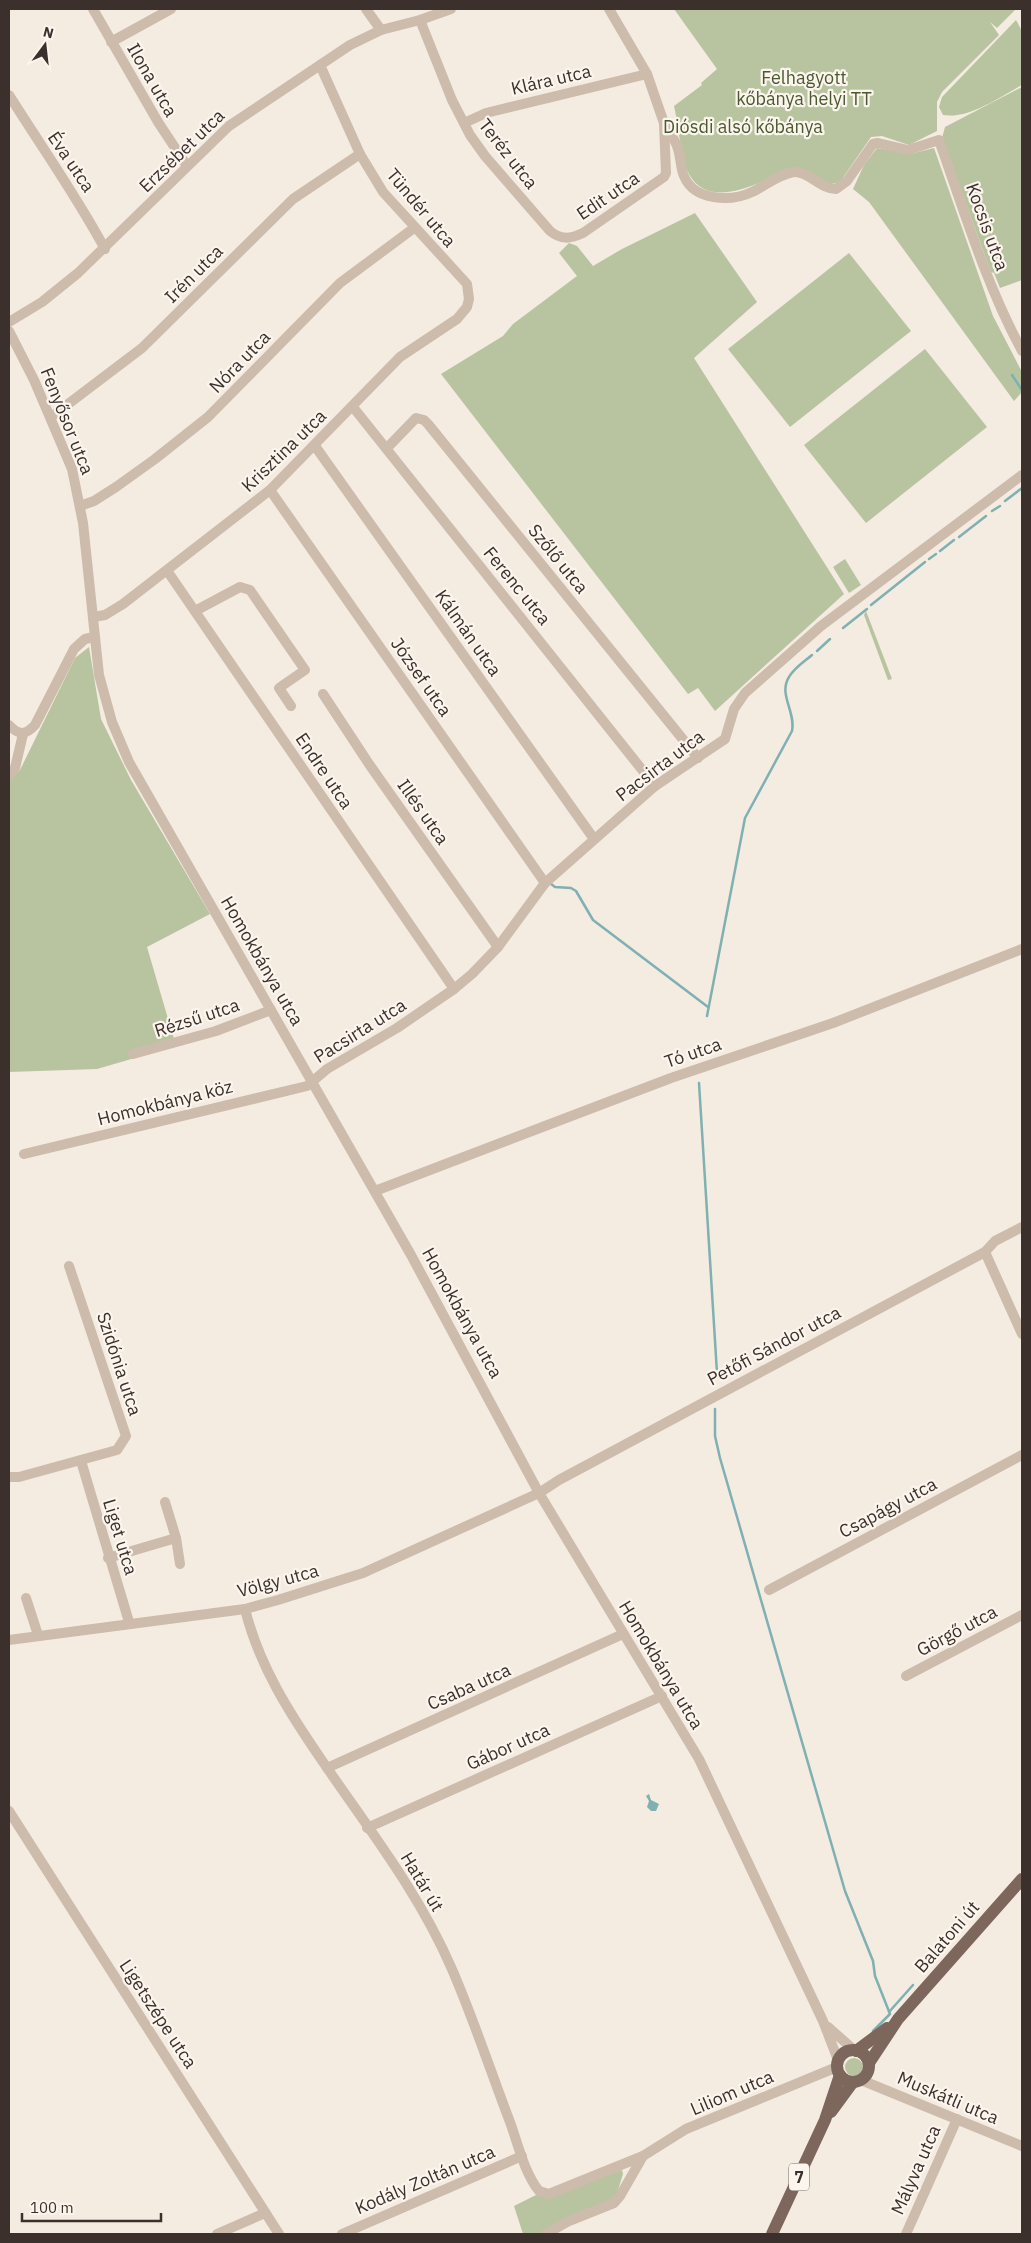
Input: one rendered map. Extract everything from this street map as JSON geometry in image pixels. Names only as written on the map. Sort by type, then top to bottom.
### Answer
[{"type":"main road","name":"Balatoni út","points":[[869,2064],[898,2019],[1022,1879]]},
{"type":"main road","name":"Balatoni út","points":[[855,2050],[898,2019]]},
{"type":"main road","points":[[855,2050],[862,2054],[869,2064]]},
{"type":"main road","name":"7","points":[[772,2234],[825,2120],[838,2067],[844,2054],[855,2050]]},
{"type":"main road","name":"7","points":[[825,2120],[857,2081],[866,2076],[869,2064]]},
{"type":"main road","points":[[838,2067],[846,2080],[857,2081]]},
{"type":"street","name":"Ilona utca","points":[[93,9],[166,136],[187,166]]},
{"type":"street","points":[[111,42],[170,9]]},
{"type":"street","points":[[366,9],[381,30]]},
{"type":"street","name":"Erzsébet utca","points":[[9,322],[56,292],[105,249],[229,126],[350,45],[381,30],[420,20],[451,9]]},
{"type":"street","points":[[609,9],[647,74],[664,123]]},
{"type":"street","name":"Teréz utca","points":[[420,20],[452,100],[478,147],[550,231],[564,238]]},
{"type":"street","name":"Tündér utca","points":[[320,65],[360,154],[383,192],[467,284]]},
{"type":"street","name":"Klára utca","points":[[464,123],[486,113],[647,74]]},
{"type":"street","name":"Éva utca","points":[[9,95],[44,152],[73,192],[105,249]]},
{"type":"street","name":"Kocsis utca","points":[[664,123],[677,145],[682,170],[687,182],[704,194],[726,199],[750,193],[794,172],[805,175],[831,189],[836,189],[847,181],[873,144],[878,143],[908,150],[939,140],[989,280],[1022,351]]},
{"type":"street","name":"Edit utca","points":[[564,238],[574,238],[583,233],[664,177],[666,173],[664,123]]},
{"type":"street","name":"Irén utca","points":[[51,417],[142,348],[293,199],[360,154]]},
{"type":"street","name":"Nóra utca","points":[[80,506],[94,501],[116,487],[193,429],[227,399],[340,283],[414,228]]},
{"type":"street","name":"Krisztina utca","points":[[93,617],[105,615],[168,572],[270,490],[400,357],[462,313],[469,300],[467,284]]},
{"type":"street","name":"Fenyősor utca","points":[[9,331],[51,417],[72,469],[80,506],[93,617]]},
{"type":"street","name":"Ferenc utca","points":[[353,407],[656,786]]},
{"type":"street","name":"Szőlő utca","points":[[386,448],[416,418],[424,420],[698,758]]},
{"type":"street","name":"Kálmán utca","points":[[315,446],[594,839]]},
{"type":"street","name":"Pacsirta utca","points":[[312,1082],[327,1069],[397,1028],[454,989],[498,948],[545,883],[656,786],[727,736],[734,709],[745,693],[821,626],[1022,475]]},
{"type":"street","name":"József utca","points":[[270,490],[545,883]]},
{"type":"street","name":"Endre utca","points":[[168,572],[454,989]]},
{"type":"street","points":[[195,611],[240,587],[250,590],[305,670],[279,688],[291,706]]},
{"type":"street","name":"Homokbánya utca","points":[[93,617],[98,675],[104,698],[129,762],[375,1191],[464,1350],[539,1493],[699,1759],[822,2021],[838,2067]]},
{"type":"street","points":[[9,726],[15,732],[23,734],[35,725],[74,648],[85,639],[94,637]]},
{"type":"street","name":"Illés utca","points":[[323,694],[369,764],[498,948]]},
{"type":"street","points":[[9,775],[15,768],[23,734]]},
{"type":"street","name":"Tó utca","points":[[375,1191],[671,1078],[833,1023],[1022,949]]},
{"type":"street","name":"Rézsű utca","points":[[133,1054],[216,1031],[271,1010]]},
{"type":"street","name":"Homokbánya köz","points":[[24,1154],[307,1086],[312,1082]]},
{"type":"street","name":"Petőfi Sándor utca","points":[[539,1493],[556,1481],[985,1252],[995,1241],[1022,1227]]},
{"type":"street","points":[[985,1252],[1022,1334]]},
{"type":"street","name":"Szidónia utca","points":[[9,1477],[19,1477],[117,1450],[126,1436],[69,1266]]},
{"type":"street","name":"Csapágy utca","points":[[769,1590],[1022,1455]]},
{"type":"street","name":"Liget utca","points":[[81,1461],[108,1558],[129,1622]]},
{"type":"street","name":"Völgy utca","points":[[9,1640],[129,1622],[244,1609],[312,1591],[363,1573],[539,1493]]},
{"type":"street","points":[[164,1502],[176,1538],[180,1564]]},
{"type":"street","points":[[108,1558],[176,1538]]},
{"type":"street","points":[[26,1598],[38,1636]]},
{"type":"street","name":"Határ út","points":[[244,1609],[251,1636],[269,1676],[297,1725],[394,1865],[440,1943],[460,1990],[522,2156],[538,2191]]},
{"type":"street","name":"Görgő utca","points":[[906,1676],[1022,1615]]},
{"type":"street","name":"Csaba utca","points":[[327,1768],[623,1634]]},
{"type":"street","name":"Gábor utca","points":[[367,1828],[662,1696]]},
{"type":"street","name":"Ligetszépe utca","points":[[9,1810],[279,2234]]},
{"type":"street","name":"Homokbánya utca","points":[[822,2021],[840,2040],[855,2050]]},
{"type":"street","name":"Liliom utca","points":[[538,2191],[549,2194],[642,2156],[673,2137],[749,2102],[838,2067]]},
{"type":"street","name":"Muskátli utca","points":[[857,2081],[1022,2146]]},
{"type":"street","name":"Mályva utca","points":[[906,2234],[957,2119]]},
{"type":"street","name":"Kodály Zoltán utca","points":[[342,2234],[522,2156]]},
{"type":"street","name":"Liliom utca","points":[[546,2234],[569,2221],[614,2203],[620,2196],[642,2156]]},
{"type":"street","points":[[217,2234],[265,2213]]},
{"type":"green space","name":"Felhagyott kőbánya helyi TT","points":[[674,9],[1016,9],[997,28],[990,22],[999,35],[942,92],[937,102],[937,131],[909,145],[882,136],[871,137],[840,182],[831,184],[792,168],[752,185],[723,192],[710,191],[698,185],[686,168],[674,106],[702,85],[701,83],[717,69]]},
{"type":"green space","points":[[1016,20],[1022,31],[1022,85],[984,106],[964,114],[943,115],[939,107],[942,97]]},
{"type":"green space","points":[[1022,87],[1022,280],[1000,288],[994,273],[991,272],[942,138],[945,127]]},
{"type":"green space","points":[[877,148],[910,154],[934,148],[993,316],[1022,372],[1022,392],[1014,401],[869,202],[853,189],[864,165]]},
{"type":"green space","points":[[695,213],[757,302],[694,358],[844,594],[715,711],[698,688],[688,694],[441,374],[503,336],[513,324],[577,276],[559,253],[569,243],[577,246],[593,266],[622,249]]},
{"type":"green space","points":[[849,253],[911,331],[790,427],[728,349]]},
{"type":"green space","points":[[925,349],[987,427],[866,523],[804,445]]},
{"type":"green space","points":[[845,559],[861,585],[849,593],[833,567]]},
{"type":"green space","points":[[866,611],[892,679],[888,680],[864,615]]},
{"type":"green space","points":[[89,647],[101,719],[131,780],[210,914],[147,947],[176,1046],[97,1069],[9,1072],[9,779],[20,770],[75,658]]},
{"type":"green space","points":[[854,2058],[860,2061],[863,2067],[860,2073],[854,2076],[848,2073],[845,2067],[848,2061]]},
{"type":"green space","points":[[622,2170],[623,2174],[614,2203],[546,2234],[523,2234],[514,2206],[536,2195],[544,2197]]},
{"type":"water","points":[[649,1794],[651,1800],[659,1804],[656,1811],[651,1811],[647,1807],[649,1801],[646,1796]]},
{"type":"waterway","points":[[1012,375],[1022,390]]},
{"type":"waterway","points":[[1005,501],[1022,488]]},
{"type":"waterway","points":[[992,511],[1000,506]]},
{"type":"waterway","points":[[959,537],[986,516]]},
{"type":"waterway","points":[[940,551],[954,540]]},
{"type":"waterway","points":[[929,559],[936,554]]},
{"type":"waterway","points":[[871,605],[925,562]]},
{"type":"waterway","points":[[843,628],[867,609]]},
{"type":"waterway","points":[[817,651],[830,639]]},
{"type":"waterway","points":[[707,1016],[745,818],[792,731],[793,724],[786,697],[786,683],[794,671],[812,655]]},
{"type":"waterway","points":[[551,884],[555,887],[571,888],[576,891],[593,920],[708,1007]]},
{"type":"waterway","points":[[699,1083],[717,1373]]},
{"type":"waterway","points":[[715,1409],[715,1436],[720,1458],[845,1891],[873,1961],[875,1976],[890,2014],[873,2031]]},
{"type":"waterway","points":[[889,2012],[913,1985]]},
{"type":"park label","name":"Diósdi alsó kőbánya","points":[[743,127]]}]
